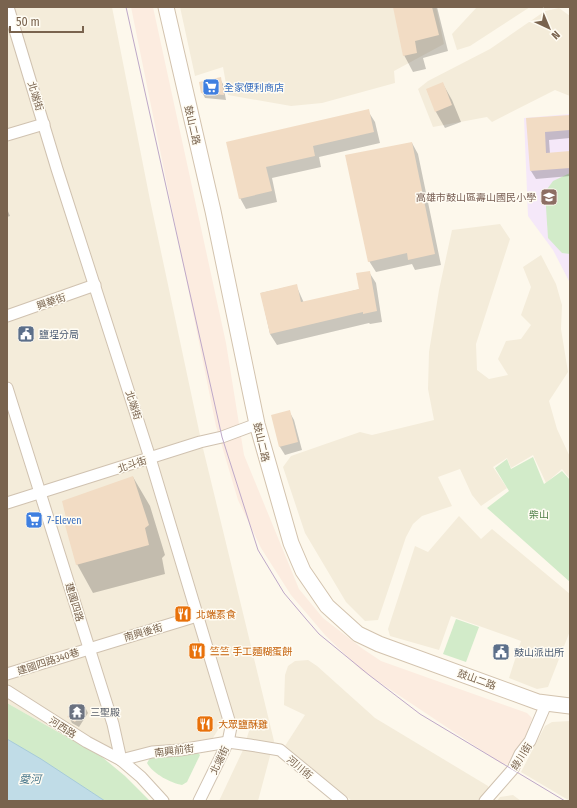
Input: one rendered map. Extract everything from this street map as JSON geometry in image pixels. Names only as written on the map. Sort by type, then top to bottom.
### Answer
[{"type":"street","name":"北端街","points":[[8,7],[150,458],[231,727],[228,742],[200,801]]},
{"type":"street","name":"鼓山二路","points":[[166,7],[213,211],[267,464],[291,543],[303,571],[314,589],[342,621],[358,634],[378,644],[546,704],[570,706]]},
{"type":"street","points":[[7,135],[44,124]]},
{"type":"street","name":"興華街","points":[[7,316],[95,286]]},
{"type":"street","name":"建國四路","points":[[7,388],[113,724],[121,760]]},
{"type":"street","name":"北斗街","points":[[7,503],[206,440],[222,437],[258,424]]},
{"type":"street","name":"南興後街","points":[[89,647],[197,616]]},
{"type":"street","name":"建國四路340巷","points":[[7,674],[89,647]]},
{"type":"street","name":"河西路","points":[[7,691],[87,742],[121,760]]},
{"type":"street","name":"綠川街","points":[[485,801],[502,779],[510,773],[520,754],[530,741],[546,704]]},
{"type":"street","name":"南興前街","points":[[121,760],[152,752],[180,750],[228,742]]},
{"type":"street","name":"河川街","points":[[228,742],[280,750],[342,801]]},
{"type":"street","points":[[121,760],[141,777],[163,801]]},
{"type":"shaded area","points":[[7,7],[112,7],[150,200],[201,440],[274,741],[258,801],[219,801],[243,750],[249,731],[240,721],[221,725],[211,741],[102,757],[7,703]]},
{"type":"shaded area","points":[[131,7],[153,7],[226,343],[244,455],[299,589],[323,618],[381,661],[527,713],[532,718],[526,739],[512,765],[502,764],[361,670],[325,635],[291,595],[261,548],[238,500],[216,426]]},
{"type":"shaded area","points":[[180,7],[436,7],[444,44],[394,71],[395,83],[322,103],[291,106],[228,95],[223,67],[195,76]]},
{"type":"shaded area","points":[[477,7],[530,7],[470,46],[457,50],[452,34]]},
{"type":"shaded area","points":[[559,8],[570,16],[570,96],[555,90],[492,122],[487,117],[433,127],[418,89],[428,81],[490,49],[545,11]]},
{"type":"shaded area","name":"高雄市鼓山區壽山國民小學","points":[[570,114],[570,283],[553,250],[528,216],[524,118]]},
{"type":"shaded area","points":[[500,224],[510,239],[476,344],[477,370],[489,379],[508,375],[498,359],[506,341],[521,339],[531,325],[521,315],[531,287],[523,267],[541,255],[556,284],[562,305],[561,329],[568,372],[549,401],[557,429],[570,457],[570,479],[562,469],[546,483],[533,455],[511,468],[507,458],[493,467],[507,488],[481,506],[472,495],[460,469],[438,477],[452,506],[422,516],[413,524],[406,537],[378,620],[365,621],[346,602],[305,533],[283,467],[291,456],[360,432],[372,435],[434,420],[428,389],[429,352],[439,290],[452,230]]},
{"type":"shaded area","points":[[459,516],[481,539],[492,529],[570,594],[570,631],[548,687],[537,689],[509,678],[521,641],[451,616],[439,650],[390,636],[388,629],[415,546],[428,552]]},
{"type":"shaded area","points":[[308,660],[317,666],[375,718],[488,786],[490,793],[482,801],[352,801],[285,746],[305,715],[284,705],[285,675],[288,666],[295,661]]},
{"type":"shaded area","points":[[570,721],[570,801],[521,772],[545,726],[552,722]]},
{"type":"shaded area","points":[[513,795],[521,801],[497,801],[500,797]]},
{"type":"green space","points":[[570,173],[570,254],[562,253],[548,238],[545,192],[553,181]]},
{"type":"green space","name":"柴山","points":[[533,457],[544,484],[562,471],[570,480],[570,582],[487,508],[509,491],[495,468],[507,459],[511,469]]},
{"type":"green space","points":[[456,619],[479,627],[466,662],[443,654]]},
{"type":"green space","points":[[7,703],[102,757],[125,776],[150,801],[105,801],[7,739]]},
{"type":"green space","points":[[198,753],[200,755],[187,782],[182,785],[173,782],[153,771],[147,763],[150,758]]},
{"type":"water","name":"愛河","points":[[7,739],[41,759],[105,801],[7,801]]},
{"type":"building","points":[[393,7],[432,7],[439,35],[415,41],[417,53],[403,56]]},
{"type":"building","name":"全家便利商店","points":[[221,77],[224,95],[201,93],[199,82]]},
{"type":"building","points":[[443,82],[452,105],[435,112],[426,89]]},
{"type":"building","points":[[369,109],[374,132],[313,146],[315,156],[266,167],[272,191],[239,199],[226,142]]},
{"type":"building","points":[[570,115],[570,130],[545,132],[546,153],[570,151],[570,168],[530,171],[526,118]]},
{"type":"building","points":[[412,142],[435,254],[408,260],[407,253],[368,262],[345,155]]},
{"type":"building","points":[[370,271],[377,311],[363,314],[363,312],[270,334],[260,293],[297,284],[301,302],[359,289],[356,273]]},
{"type":"building","points":[[290,410],[298,442],[279,447],[271,415]]},
{"type":"building","points":[[133,476],[149,525],[145,528],[149,545],[76,565],[65,525],[67,522],[62,501]]},
{"type":"building","name":"三聖殿","points":[[78,702],[86,706],[75,722],[67,717]]},
{"type":"tram line","points":[[126,7],[222,437],[258,550],[284,593],[319,634],[369,675],[420,714],[565,801]]},
{"type":"place","name":"全家便利商店","points":[[211,87]]},
{"type":"place","name":"高雄市鼓山區壽山國民小學","points":[[549,197]]},
{"type":"place","name":"鹽埕分局","points":[[26,334]]},
{"type":"place","name":"7-Eleven","points":[[34,520]]},
{"type":"place","name":"北端素食","points":[[183,614]]},
{"type":"place","name":"竺竺 手工麵糊蛋餅","points":[[197,651]]},
{"type":"place","name":"鼓山派出所","points":[[501,652]]},
{"type":"place","name":"三聖殿","points":[[77,712]]},
{"type":"place","name":"大眾鹽酥雞","points":[[205,724]]}]
